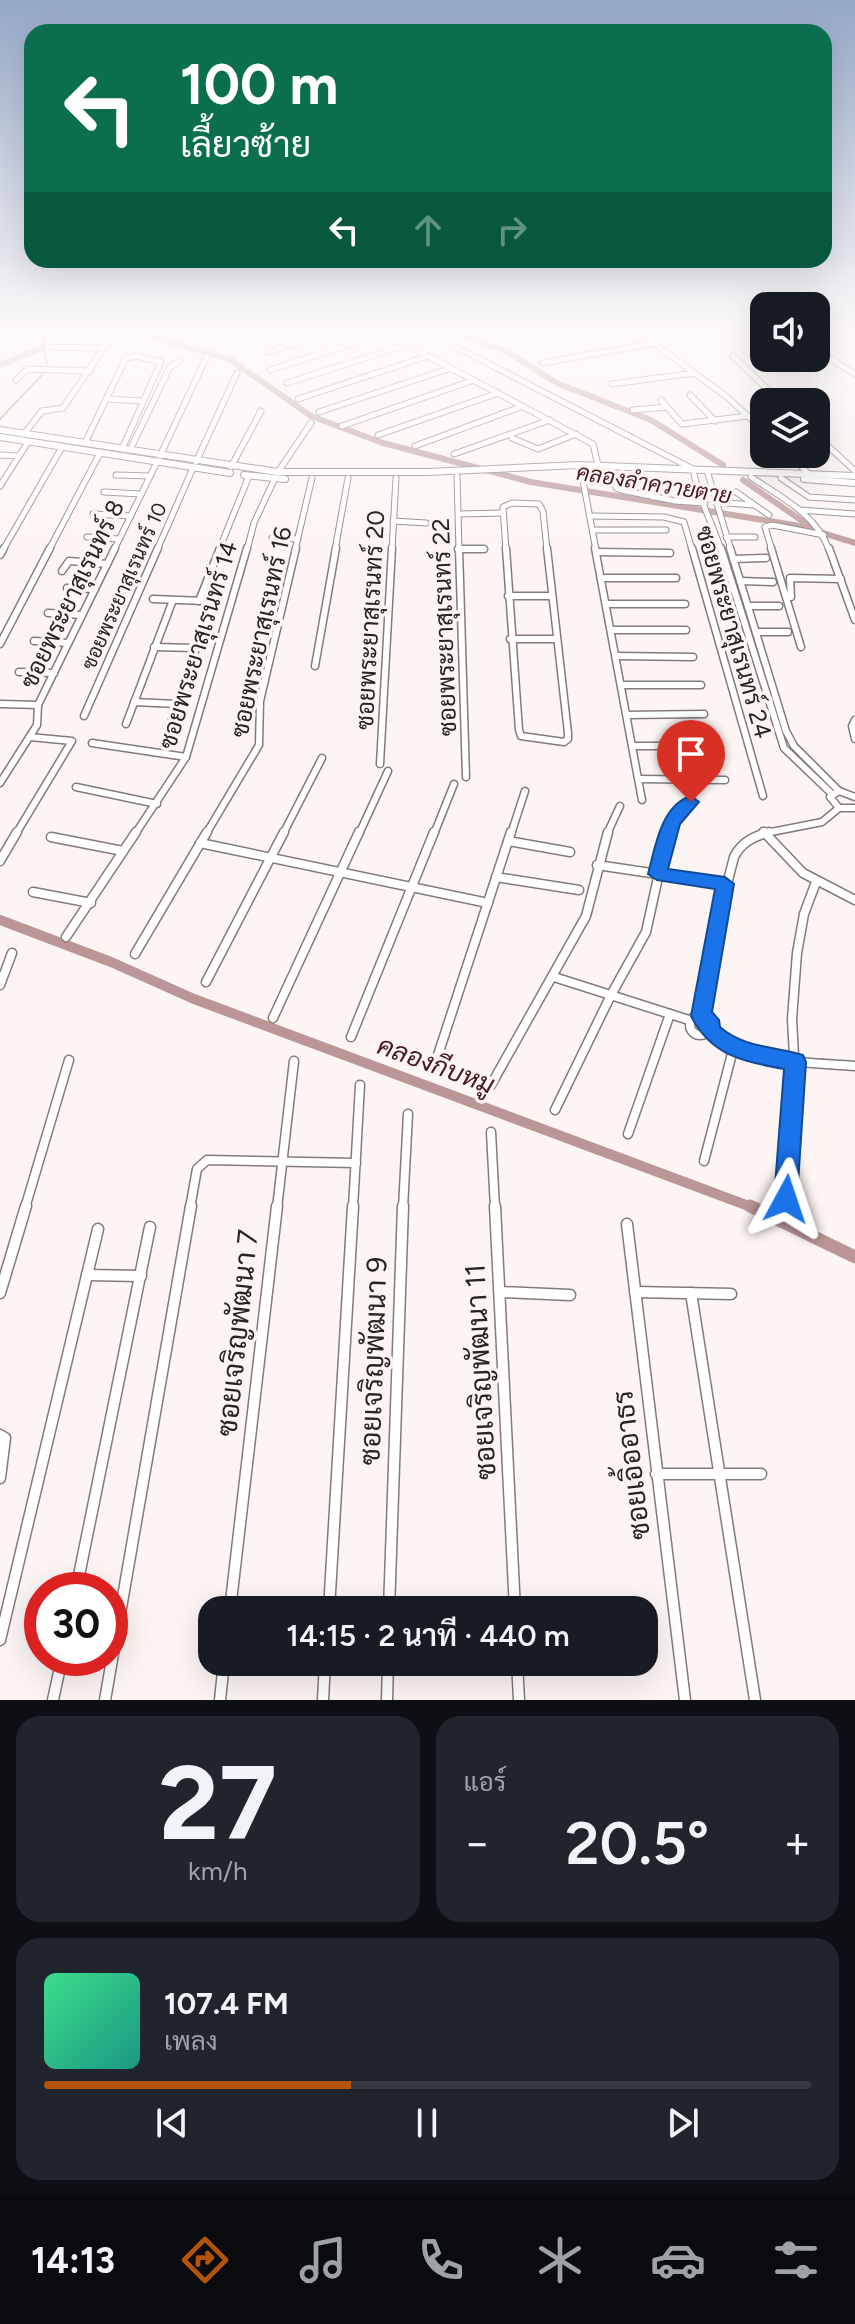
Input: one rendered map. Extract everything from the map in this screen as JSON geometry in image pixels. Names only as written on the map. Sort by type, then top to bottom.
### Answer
[{"type":"street","points":[[24,434],[41,412]]},
{"type":"street","points":[[85,443],[100,412]]},
{"type":"street","points":[[126,450],[139,412]]},
{"type":"street","points":[[126,450],[146,412]]},
{"type":"street","name":"ซอยพระยาสุเรนทร์ 8","points":[[0,783],[39,719],[38,705],[181,412]]},
{"type":"street","name":"ซอยพระยาสุเรนทร์ 10","points":[[84,716],[219,412]]},
{"type":"street","points":[[231,467],[260,412]]},
{"type":"street","points":[[342,426],[381,412]]},
{"type":"street","points":[[378,435],[443,412]]},
{"type":"street","points":[[415,446],[506,412]]},
{"type":"street","points":[[535,412],[593,444],[598,465]]},
{"type":"street","points":[[586,412],[669,454],[693,471],[697,490],[712,520],[784,748],[836,792],[855,797]]},
{"type":"street","points":[[671,412],[682,424],[748,416]]},
{"type":"street","points":[[707,412],[715,421]]},
{"type":"street","points":[[743,412],[748,416]]},
{"type":"street","points":[[454,454],[550,420]]},
{"type":"street","name":"ซอยพระยาสุเรนทร์ 14","points":[[66,937],[186,757],[254,523],[276,475],[311,423]]},
{"type":"street","points":[[0,430],[126,450],[159,459]]},
{"type":"street","points":[[512,438],[538,449],[576,434]]},
{"type":"street","points":[[0,437],[159,459],[249,476],[459,474]]},
{"type":"street","points":[[0,486],[28,442]]},
{"type":"street","points":[[0,555],[62,447]]},
{"type":"street","points":[[830,449],[855,474]]},
{"type":"street","points":[[0,644],[100,453]]},
{"type":"street","points":[[0,455],[19,456]]},
{"type":"street","points":[[195,465],[312,478],[396,478],[598,465],[855,483]]},
{"type":"street","points":[[803,468],[809,474]]},
{"type":"street","points":[[508,469],[855,474]]},
{"type":"street","points":[[581,470],[642,800]]},
{"type":"street","name":"ซอยพระยาสุเรนทร์ 22","points":[[459,474],[458,549],[466,777]]},
{"type":"street","points":[[708,474],[786,731],[794,746],[836,792]]},
{"type":"street","points":[[116,475],[150,476]]},
{"type":"street","points":[[199,601],[249,476]]},
{"type":"street","points":[[751,477],[800,510],[822,532],[855,619]]},
{"type":"street","name":"ซอยพระยาสุเรนทร์ 16","points":[[135,954],[259,745],[260,701],[312,478]]},
{"type":"street","points":[[315,666],[348,478]]},
{"type":"street","name":"ซอยพระยาสุเรนทร์ 20","points":[[380,764],[396,478]]},
{"type":"street","points":[[615,478],[618,489],[707,506]]},
{"type":"street","points":[[781,478],[809,497],[855,499]]},
{"type":"street","points":[[790,479],[807,493],[855,499]]},
{"type":"street","points":[[653,482],[653,497]]},
{"type":"street","points":[[697,483],[709,484]]},
{"type":"street","points":[[104,492],[141,494]]},
{"type":"street","points":[[736,492],[769,515]]},
{"type":"street","points":[[715,502],[755,505]]},
{"type":"street","points":[[512,503],[533,503],[542,507],[568,733],[568,739],[564,742],[521,736],[508,596],[503,507],[512,503]]},
{"type":"street","points":[[800,510],[855,514]]},
{"type":"street","points":[[459,514],[503,513]]},
{"type":"street","points":[[93,514],[131,516]]},
{"type":"street","name":"ซอยพระยาสุเรนทร์ 24","points":[[591,516],[664,517],[684,522],[763,796]]},
{"type":"street","points":[[393,521],[426,523]]},
{"type":"street","points":[[801,647],[765,527],[772,525],[822,532]]},
{"type":"street","points":[[593,530],[666,530]]},
{"type":"street","points":[[87,537],[119,539]]},
{"type":"street","points":[[726,537],[755,537]]},
{"type":"street","points":[[272,538],[298,539]]},
{"type":"street","points":[[458,549],[484,549]]},
{"type":"street","points":[[597,552],[670,553]]},
{"type":"street","points":[[722,552],[766,558]]},
{"type":"street","points":[[62,571],[69,561],[107,564]]},
{"type":"street","points":[[602,578],[676,578]]},
{"type":"street","points":[[791,597],[790,578],[841,579]]},
{"type":"street","points":[[740,581],[773,582]]},
{"type":"street","points":[[67,588],[95,589]]},
{"type":"street","points":[[508,596],[551,596]]},
{"type":"street","points":[[153,599],[208,602],[210,606],[170,726]]},
{"type":"street","points":[[126,724],[173,600]]},
{"type":"street","points":[[607,604],[685,604]]},
{"type":"street","points":[[748,606],[779,606]]},
{"type":"street","points":[[48,613],[82,615]]},
{"type":"street","points":[[612,630],[686,630]]},
{"type":"street","points":[[756,632],[788,632]]},
{"type":"street","points":[[510,639],[555,639]]},
{"type":"street","points":[[34,641],[68,643]]},
{"type":"street","points":[[751,644],[760,644]]},
{"type":"street","points":[[154,647],[195,648]]},
{"type":"street","points":[[617,656],[693,657]]},
{"type":"street","points":[[19,672],[54,673]]},
{"type":"street","points":[[622,685],[701,685]]},
{"type":"street","points":[[134,702],[177,704]]},
{"type":"street","points":[[1,704],[38,705]]},
{"type":"street","points":[[627,715],[704,714]]},
{"type":"street","points":[[855,720],[852,726],[855,739]]},
{"type":"street","points":[[0,861],[4,848],[72,741],[30,737]]},
{"type":"street","points":[[92,743],[186,757]]},
{"type":"street","points":[[633,746],[714,746]]},
{"type":"street","points":[[206,982],[322,758]]},
{"type":"street","points":[[273,1018],[388,771]]},
{"type":"street","points":[[639,779],[725,780]]},
{"type":"street","points":[[351,1037],[454,784]]},
{"type":"street","points":[[76,787],[157,804]]},
{"type":"street","points":[[433,1070],[525,791]]},
{"type":"street","points":[[836,792],[831,801],[839,808],[855,808]]},
{"type":"street","points":[[555,1110],[611,995],[646,932],[657,874],[672,821],[691,802]]},
{"type":"street","points":[[491,1085],[586,916],[597,865],[620,806]]},
{"type":"street","points":[[701,1016],[725,884],[736,850],[763,831],[820,823],[836,815],[839,808]]},
{"type":"street","points":[[763,831],[787,859],[816,882],[855,900]]},
{"type":"street","points":[[51,837],[123,851]]},
{"type":"street","points":[[508,841],[570,852]]},
{"type":"street","points":[[200,843],[488,903]]},
{"type":"street","points":[[597,865],[725,884]]},
{"type":"street","points":[[496,877],[579,890]]},
{"type":"street","points":[[786,1199],[795,1062],[792,1019],[797,953],[804,914],[816,882]]},
{"type":"street","points":[[33,892],[91,903]]},
{"type":"street","points":[[0,985],[12,953]]},
{"type":"street","points":[[554,977],[689,1020],[701,1016],[709,1020],[710,1031]]},
{"type":"street","points":[[628,1134],[670,1014]]},
{"type":"street","points":[[689,1020],[693,1031],[702,1034],[710,1031]]},
{"type":"street","points":[[710,1031],[755,1055],[795,1062],[855,1066]]},
{"type":"street","points":[[704,1161],[734,1046]]},
{"type":"street","points":[[0,1293],[69,1060]]},
{"type":"street","name":"ซอยเจริญพัฒนา 7","points":[[232,1596],[294,1061]]},
{"type":"street","points":[[330,1596],[360,1085]]},
{"type":"street","name":"ซอยเจริญพัฒนา 9","points":[[389,1596],[396,1344],[408,1114]]},
{"type":"street","name":"ซอยเจริญพัฒนา 11","points":[[491,1132],[514,1596]]},
{"type":"street","points":[[105,1700],[197,1169],[207,1160],[220,1159],[356,1163]]},
{"type":"street","name":"ซอยเอิ้ออาธร","points":[[627,1224],[685,1700]]},
{"type":"street","points":[[80,1572],[150,1227]]},
{"type":"street","points":[[0,1640],[98,1229]]},
{"type":"street","points":[[87,1275],[141,1276]]},
{"type":"street","points":[[501,1292],[570,1295]]},
{"type":"street","points":[[635,1292],[731,1294]]},
{"type":"street","points":[[691,1293],[755,1700]]},
{"type":"street","points":[[0,1435],[5,1438],[6,1449],[0,1478]]},
{"type":"street","points":[[656,1474],[761,1474]]},
{"type":"street","points":[[53,1700],[58,1676]]},
{"type":"street","points":[[220,1700],[223,1676]]},
{"type":"street","points":[[323,1700],[324,1676]]},
{"type":"street","points":[[387,1700],[388,1676]]},
{"type":"street","points":[[518,1676],[519,1700]]},
{"type":"waterway","points":[[0,419],[6,412]]},
{"type":"waterway","name":"คลองลำควายตาย","points":[[306,412],[383,443],[531,482],[800,526],[855,543]]},
{"type":"waterway","points":[[632,412],[651,420],[723,465]]},
{"type":"waterway","points":[[743,480],[811,527]]},
{"type":"waterway","name":"คลองกีบหมู","points":[[0,920],[111,962],[194,999],[754,1208]]},
{"type":"waterway","name":"คลองกีบหมู","points":[[750,1206],[855,1257]]},
{"type":"route","points":[[691,802],[672,821],[657,874],[725,884],[701,1016],[709,1020],[710,1031],[721,1041],[755,1055],[795,1062],[786,1199]]}]
